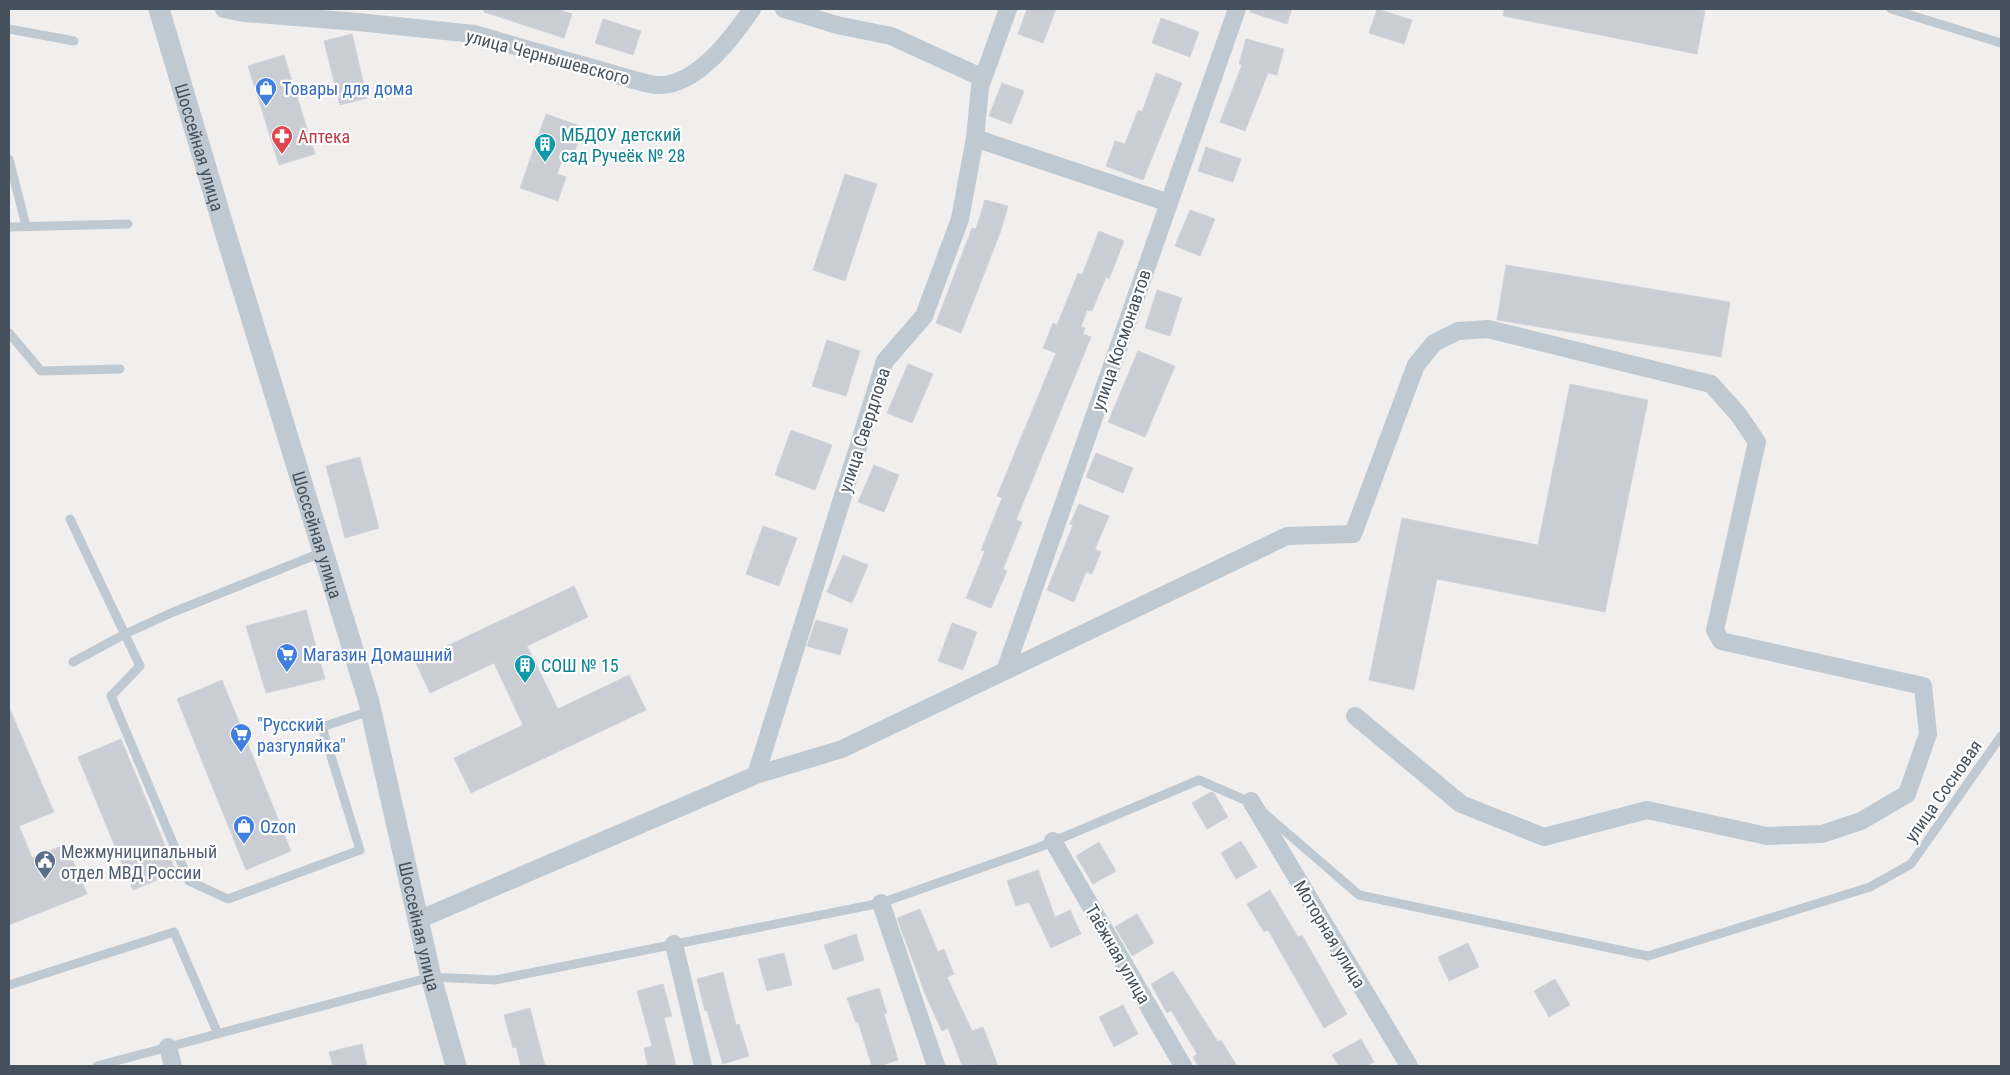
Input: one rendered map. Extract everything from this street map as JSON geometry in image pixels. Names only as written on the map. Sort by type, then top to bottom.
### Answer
[{"type":"street","name":"Шоссейная улица","points":[[159,9],[371,711],[431,977],[456,1066]]},
{"type":"street","name":"улица Чернышевского","points":[[224,9],[474,34],[634,80],[662,85],[687,78],[708,63],[752,9]]},
{"type":"street","points":[[784,9],[837,25],[891,36],[983,78]]},
{"type":"street","name":"улица Свердлова","points":[[756,775],[885,361],[924,316],[960,219],[974,138],[980,87],[1008,9]]},
{"type":"street","name":"улица Космонавтов","points":[[1004,671],[1237,9]]},
{"type":"street","points":[[974,138],[1169,203]]},
{"type":"street","points":[[418,920],[756,775],[842,749],[1287,536],[1352,534],[1416,365],[1434,343],[1458,331],[1488,329],[1711,384],[1738,414],[1757,442],[1715,630],[1721,641],[1923,686],[1928,734],[1907,794],[1861,821],[1822,834],[1767,836],[1647,810],[1544,836],[1461,804],[1354,716]]},
{"type":"street","name":"Моторная улица","points":[[1251,802],[1410,1066]]},
{"type":"street","name":"Таёжная улица","points":[[1053,841],[1183,1066]]},
{"type":"street","points":[[881,903],[936,1066]]},
{"type":"street","points":[[674,944],[703,1066]]},
{"type":"street","points":[[168,1047],[173,1066]]},
{"type":"lane","points":[[1892,9],[2001,43]]},
{"type":"lane","points":[[9,29],[74,41]]},
{"type":"lane","points":[[9,159],[26,226]]},
{"type":"lane","points":[[9,227],[128,224]]},
{"type":"lane","points":[[9,334],[41,371],[120,369]]},
{"type":"lane","points":[[70,518],[140,666],[111,696],[189,881],[228,899],[360,850],[322,727],[371,711]]},
{"type":"lane","points":[[73,662],[125,634],[171,613],[323,552]]},
{"type":"lane","name":"улица Сосновая","points":[[1251,802],[1359,895],[1648,956],[1870,887],[1911,864],[2001,736]]},
{"type":"lane","points":[[97,1066],[431,977],[495,980],[881,903],[1053,841],[1199,780],[1251,802]]},
{"type":"lane","points":[[9,985],[174,932],[218,1034]]},
{"type":"building","points":[[484,9],[557,9],[572,14],[564,38],[484,12]]},
{"type":"building","points":[[1027,9],[1056,9],[1043,43],[1018,34]]},
{"type":"building","points":[[1250,9],[1292,9],[1287,24],[1250,12]]},
{"type":"building","points":[[1377,9],[1412,20],[1404,44],[1369,33]]},
{"type":"building","points":[[1504,9],[1694,9],[1705,11],[1697,54],[1503,16]]},
{"type":"building","points":[[1161,18],[1199,32],[1190,57],[1152,43]]},
{"type":"building","points":[[603,19],[641,31],[633,55],[595,43]]},
{"type":"building","points":[[352,34],[367,98],[340,105],[324,41]]},
{"type":"building","points":[[1246,39],[1284,49],[1277,75],[1268,73],[1245,131],[1220,122],[1242,65],[1239,64]]},
{"type":"building","points":[[284,55],[315,154],[279,165],[248,66]]},
{"type":"building","points":[[1156,73],[1182,83],[1143,180],[1106,166],[1115,141],[1125,144],[1138,110],[1142,112]]},
{"type":"building","points":[[1002,83],[1024,91],[1011,124],[989,116]]},
{"type":"building","name":"МБДОУ детский сад Ручеёк № 28","points":[[546,114],[583,127],[575,151],[566,149],[557,174],[566,177],[558,201],[520,188]]},
{"type":"building","points":[[1206,147],[1241,159],[1233,182],[1198,171]]},
{"type":"building","points":[[845,174],[877,184],[845,281],[813,270]]},
{"type":"building","points":[[985,200],[1008,206],[1000,233],[961,333],[936,323],[972,228],[976,229]]},
{"type":"building","points":[[1190,210],[1215,219],[1200,256],[1175,246]]},
{"type":"building","points":[[1099,231],[1124,241],[1109,279],[1106,277],[1092,311],[1087,310],[1081,327],[1085,328],[1083,334],[1091,337],[1016,520],[1022,522],[1003,569],[1007,571],[991,608],[966,598],[985,551],[981,550],[1002,498],[997,496],[1056,353],[1043,348],[1053,323],[1057,325],[1078,273],[1082,275]]},
{"type":"building","points":[[1506,265],[1730,302],[1721,357],[1497,320]]},
{"type":"building","points":[[1157,290],[1182,298],[1170,336],[1145,328]]},
{"type":"building","points":[[827,340],[860,351],[846,396],[812,386]]},
{"type":"building","points":[[1138,351],[1175,366],[1145,437],[1108,422]]},
{"type":"building","points":[[908,364],[933,374],[912,423],[887,413]]},
{"type":"building","points":[[1570,384],[1648,400],[1605,612],[1437,579],[1414,690],[1369,680],[1402,518],[1538,545]]},
{"type":"building","points":[[791,430],[832,445],[815,490],[775,475]]},
{"type":"building","points":[[1096,453],[1133,468],[1123,493],[1086,477]]},
{"type":"building","points":[[360,457],[379,528],[345,538],[326,466]]},
{"type":"building","points":[[874,465],[899,475],[884,512],[858,502]]},
{"type":"building","points":[[1079,504],[1109,516],[1095,549],[1101,552],[1092,574],[1086,572],[1074,602],[1047,590],[1073,525],[1070,524]]},
{"type":"building","points":[[763,526],[797,538],[779,586],[746,574]]},
{"type":"building","points":[[843,555],[868,565],[852,603],[827,592]]},
{"type":"building","name":"СОШ № 15","points":[[574,586],[588,617],[527,646],[558,709],[629,675],[646,710],[471,793],[454,758],[523,725],[494,663],[430,693],[415,661]]},
{"type":"building","points":[[306,610],[325,679],[266,693],[246,626]]},
{"type":"building","points":[[816,620],[848,629],[840,655],[807,646]]},
{"type":"building","points":[[952,623],[977,632],[963,670],[938,661]]},
{"type":"building","points":[[222,680],[291,851],[246,870],[177,699]]},
{"type":"building","points":[[9,707],[54,812],[19,826],[32,858],[66,844],[87,894],[9,925]]},
{"type":"building","points":[[121,739],[176,872],[133,890],[78,757]]},
{"type":"building","points":[[1211,792],[1214,793],[1228,817],[1207,829],[1192,803]]},
{"type":"building","points":[[1241,841],[1257,867],[1236,879],[1221,853]]},
{"type":"building","points":[[1099,842],[1116,871],[1093,884],[1076,856]]},
{"type":"building","points":[[1038,870],[1055,917],[1070,910],[1081,934],[1051,948],[1029,902],[1016,906],[1007,881]]},
{"type":"building","points":[[1270,890],[1298,937],[1302,935],[1347,1014],[1324,1028],[1268,930],[1264,932],[1247,904]]},
{"type":"building","points":[[920,909],[938,952],[944,949],[954,974],[947,977],[972,1031],[983,1027],[998,1066],[962,1065],[948,1028],[942,1031],[926,996],[897,918]]},
{"type":"building","points":[[1137,914],[1154,943],[1132,956],[1115,927]]},
{"type":"building","points":[[856,934],[864,960],[833,970],[824,945]]},
{"type":"building","points":[[1468,943],[1479,967],[1449,981],[1438,957]]},
{"type":"building","points":[[784,953],[792,985],[767,991],[758,959]]},
{"type":"building","points":[[1173,971],[1218,1042],[1221,1040],[1237,1066],[1198,1066],[1193,1057],[1197,1054],[1171,1010],[1167,1013],[1151,984]]},
{"type":"building","points":[[723,972],[736,1025],[739,1024],[749,1056],[723,1064],[707,1011],[705,1011],[697,979]]},
{"type":"building","points":[[1555,979],[1570,1005],[1549,1017],[1534,991]]},
{"type":"building","points":[[663,984],[672,1016],[664,1018],[676,1066],[648,1066],[644,1048],[652,1046],[637,991]]},
{"type":"building","points":[[879,988],[887,1013],[884,1014],[898,1060],[880,1066],[872,1066],[858,1022],[856,1023],[847,998]]},
{"type":"building","points":[[1123,1005],[1138,1034],[1114,1047],[1099,1017]]},
{"type":"building","points":[[530,1008],[545,1066],[521,1066],[516,1047],[513,1048],[504,1015]]},
{"type":"building","points":[[1361,1039],[1374,1062],[1366,1066],[1339,1066],[1332,1055]]},
{"type":"building","points":[[362,1044],[367,1066],[333,1066],[329,1052]]},
{"type":"place","name":"Товары для дома","points":[[266,107]]},
{"type":"place","name":"Аптека","points":[[282,155]]},
{"type":"place","name":"МБДОУ детский сад Ручеёк № 28","points":[[545,163]]},
{"type":"place","name":"Магазин Домашний","points":[[287,673]]},
{"type":"place","name":"СОШ № 15","points":[[525,684]]},
{"type":"place","name":"\"Русский разгуляйка\"","points":[[241,753]]},
{"type":"place","name":"Ozon","points":[[244,845]]},
{"type":"place","name":"Межмуниципальный отдел МВД России","points":[[45,880]]}]
